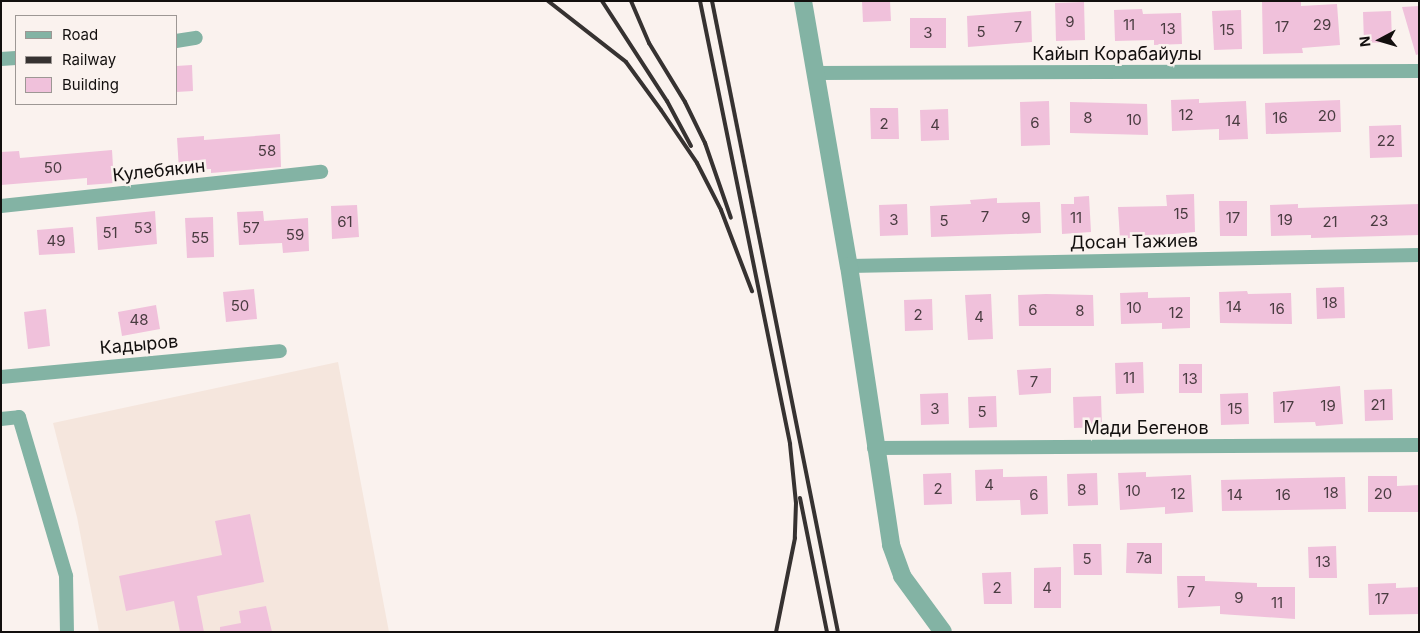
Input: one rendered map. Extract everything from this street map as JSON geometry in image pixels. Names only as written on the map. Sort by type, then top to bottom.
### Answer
[{"type":"street","points":[[803,1],[849,266],[874,448],[891,545],[902,576],[943,632]]},
{"type":"street","points":[[178,41],[196,38]]},
{"type":"street","points":[[1,59],[15,58]]},
{"type":"street","name":"Кайып Корабайулы","points":[[816,73],[1419,71]]},
{"type":"street","name":"Кулебякин","points":[[1,206],[321,172]]},
{"type":"street","name":"Досан Тажиев","points":[[849,266],[1419,255]]},
{"type":"street","name":"Кадыров","points":[[1,377],[280,350]]},
{"type":"street","points":[[1,420],[19,417],[66,576],[67,632]]},
{"type":"street","name":"Мади Бегенов","points":[[874,448],[1419,445]]},
{"type":"shaded area","points":[[338,362],[389,632],[99,632],[77,517],[53,423]]},
{"type":"building","points":[[862,1],[890,1],[891,21],[863,22]]},
{"type":"building","points":[[1262,1],[1301,1],[1301,6],[1337,4],[1340,45],[1302,48],[1303,53],[1263,54]]},
{"type":"building","points":[[1084,2],[1085,40],[1056,41],[1055,3]]},
{"type":"building","points":[[1419,6],[1419,54],[1416,55],[1402,7]]},
{"type":"building","points":[[1142,9],[1143,14],[1181,13],[1182,44],[1154,45],[1154,40],[1115,41],[1114,10]]},
{"type":"building","points":[[1241,10],[1242,49],[1214,50],[1212,11]]},
{"type":"building","points":[[1031,11],[1032,42],[968,47],[967,16]]},
{"type":"building","points":[[1391,11],[1392,42],[1364,43],[1363,12]]},
{"type":"building","points":[[910,18],[946,18],[946,48],[910,48]]},
{"type":"building","points":[[192,65],[193,91],[178,92],[178,66]]},
{"type":"building","points":[[1199,99],[1199,103],[1246,101],[1248,139],[1219,140],[1219,129],[1172,131],[1171,100]]},
{"type":"building","points":[[1340,100],[1341,132],[1266,134],[1265,103]]},
{"type":"building","points":[[1049,101],[1050,145],[1021,146],[1020,102]]},
{"type":"building","points":[[1070,102],[1147,104],[1148,135],[1070,133]]},
{"type":"building","points":[[870,108],[898,108],[899,139],[871,139]]},
{"type":"building","points":[[948,109],[949,140],[921,141],[920,110]]},
{"type":"building","points":[[1401,125],[1402,157],[1370,158],[1369,126]]},
{"type":"building","points":[[280,134],[281,167],[211,173],[211,169],[179,170],[177,138],[204,136],[204,140]]},
{"type":"building","points":[[112,150],[114,183],[87,185],[87,178],[1,185],[1,152],[19,151],[20,158]]},
{"type":"building","points":[[1194,194],[1195,232],[1120,239],[1118,207],[1167,206],[1166,195]]},
{"type":"building","points":[[1089,196],[1091,232],[1062,234],[1061,204],[1074,204],[1074,197]]},
{"type":"building","points":[[997,198],[997,203],[1040,202],[1041,233],[931,237],[930,206],[971,204],[970,200]]},
{"type":"building","points":[[1219,201],[1247,201],[1247,236],[1220,236]]},
{"type":"building","points":[[907,204],[908,235],[880,236],[879,205]]},
{"type":"building","points":[[1298,204],[1298,208],[1419,204],[1419,235],[1311,238],[1311,235],[1271,236],[1270,205]]},
{"type":"building","points":[[357,205],[359,237],[332,239],[331,206]]},
{"type":"building","points":[[155,211],[157,244],[98,250],[96,217]]},
{"type":"building","points":[[263,211],[264,221],[308,218],[309,251],[283,253],[282,243],[239,245],[237,212]]},
{"type":"building","points":[[213,217],[214,257],[187,258],[185,218]]},
{"type":"building","points":[[73,227],[75,253],[39,255],[37,230]]},
{"type":"building","points":[[1344,287],[1345,318],[1317,319],[1316,288]]},
{"type":"building","points":[[254,289],[257,319],[226,322],[223,292]]},
{"type":"building","points":[[1247,291],[1248,294],[1291,293],[1292,324],[1220,323],[1219,292]]},
{"type":"building","points":[[1148,292],[1148,298],[1190,297],[1190,328],[1162,329],[1162,323],[1121,324],[1120,293]]},
{"type":"building","points":[[991,294],[993,339],[968,340],[965,295]]},
{"type":"building","points":[[1018,295],[1093,295],[1094,326],[1019,326]]},
{"type":"building","points":[[932,299],[933,330],[905,331],[904,300]]},
{"type":"building","points":[[156,305],[160,329],[122,336],[118,312]]},
{"type":"building","points":[[46,309],[50,346],[28,349],[24,312]]},
{"type":"building","points":[[1143,362],[1144,393],[1116,394],[1115,363]]},
{"type":"building","points":[[1179,364],[1202,364],[1202,393],[1179,393]]},
{"type":"building","points":[[1051,368],[1051,393],[1019,395],[1017,370]]},
{"type":"building","points":[[1340,386],[1343,424],[1316,426],[1315,422],[1274,423],[1273,392]]},
{"type":"building","points":[[1392,389],[1393,420],[1365,421],[1364,390]]},
{"type":"building","points":[[948,393],[949,424],[921,425],[920,394]]},
{"type":"building","points":[[1248,393],[1249,424],[1221,425],[1220,394]]},
{"type":"building","points":[[996,396],[997,427],[969,428],[968,397]]},
{"type":"building","points":[[1101,396],[1102,427],[1074,428],[1073,397]]},
{"type":"building","points":[[1003,469],[1003,477],[1047,476],[1048,514],[1021,515],[1020,500],[976,501],[975,470]]},
{"type":"building","points":[[1146,472],[1146,477],[1191,475],[1193,512],[1165,514],[1165,507],[1120,510],[1118,473]]},
{"type":"building","points":[[951,473],[952,504],[924,505],[923,474]]},
{"type":"building","points":[[1097,473],[1098,505],[1068,506],[1067,474]]},
{"type":"building","points":[[1368,476],[1397,476],[1397,486],[1419,485],[1419,512],[1368,512]]},
{"type":"building","points":[[1345,477],[1346,509],[1222,511],[1221,480]]},
{"type":"building","points":[[250,514],[264,582],[197,596],[204,632],[180,632],[174,601],[126,611],[119,576],[222,555],[215,521]]},
{"type":"building","points":[[1127,543],[1162,543],[1162,574],[1126,573]]},
{"type":"building","points":[[1073,544],[1101,544],[1102,575],[1074,575]]},
{"type":"building","points":[[1336,546],[1337,578],[1309,578],[1308,547]]},
{"type":"building","points":[[1061,567],[1061,608],[1034,608],[1034,568]]},
{"type":"building","points":[[1011,572],[1012,604],[984,604],[982,573]]},
{"type":"building","points":[[1177,576],[1205,576],[1205,581],[1257,583],[1257,587],[1295,587],[1295,619],[1220,614],[1220,606],[1178,608]]},
{"type":"building","points":[[1396,583],[1396,588],[1419,587],[1419,614],[1369,615],[1368,584]]},
{"type":"building","points":[[266,606],[272,632],[220,632],[220,627],[241,623],[239,611]]},
{"type":"railway","points":[[548,1],[626,62],[661,110],[697,163],[721,210],[752,291]]},
{"type":"railway","points":[[602,1],[667,101],[691,146]]},
{"type":"railway","points":[[631,1],[649,43],[685,102],[705,143],[731,218]]},
{"type":"railway","points":[[700,1],[790,444],[796,503],[795,538],[776,632]]},
{"type":"railway","points":[[712,1],[838,632]]},
{"type":"railway","points":[[800,498],[827,632]]}]
